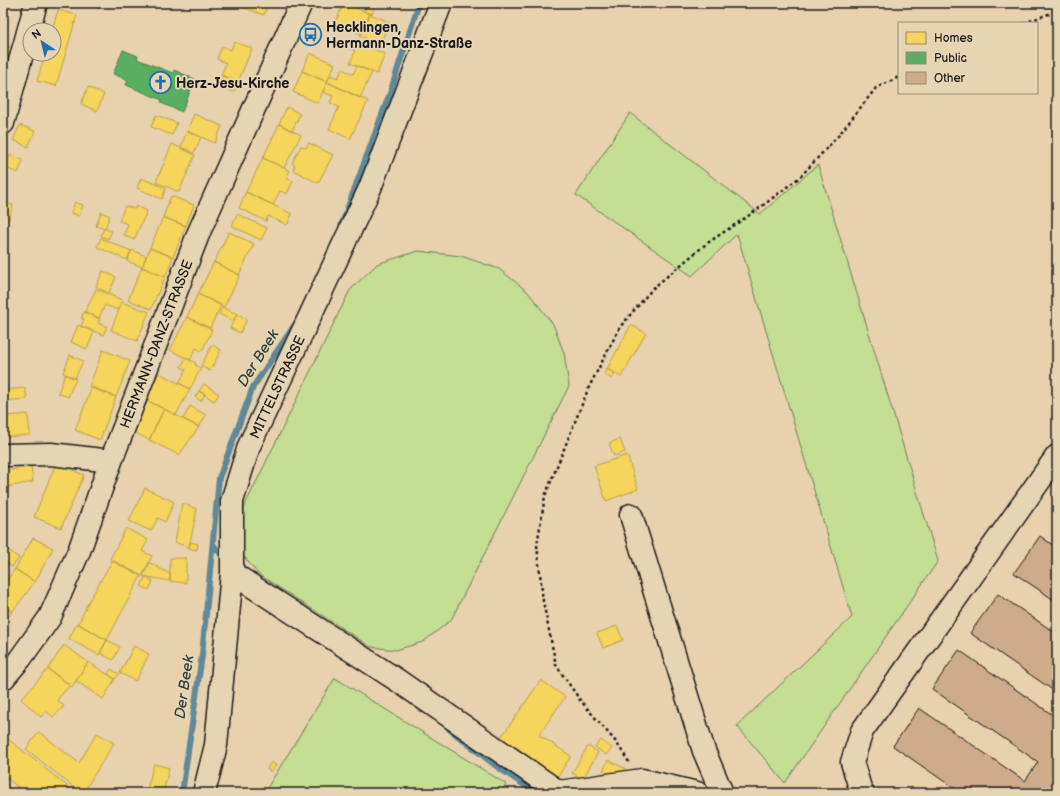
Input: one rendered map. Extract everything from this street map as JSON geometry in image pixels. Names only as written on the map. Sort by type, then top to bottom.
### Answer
[{"type":"street","points":[[3,123],[36,3]]},
{"type":"street","name":"HERMANN-DANZ-STRASSE","points":[[3,679],[20,659],[50,617],[79,551],[111,461],[199,232],[301,3]]},
{"type":"street","name":"MITTELSTRASSE","points":[[204,793],[216,745],[232,573],[232,501],[248,446],[370,188],[441,3]]},
{"type":"street","points":[[3,455],[51,454],[111,461]]},
{"type":"street","points":[[863,793],[852,762],[862,731],[1057,456]]},
{"type":"street","points":[[631,515],[704,751],[722,793]]},
{"type":"street","points":[[232,573],[396,680],[559,792],[642,780],[697,793]]},
{"type":"path","points":[[1027,22],[1057,11]]},
{"type":"path","points":[[642,780],[616,742],[580,700],[556,665],[543,601],[537,545],[545,496],[589,387],[620,327],[653,288],[706,244],[757,210],[800,177],[838,136],[876,88],[898,77]]},
{"type":"green space","points":[[630,113],[760,214],[818,165],[938,561],[785,783],[737,726],[852,617],[737,234],[692,276],[576,195]]},
{"type":"green space","points":[[418,251],[461,256],[499,269],[527,291],[553,324],[564,353],[569,386],[451,620],[423,642],[396,650],[371,647],[258,574],[242,554],[240,531],[245,505],[350,290],[377,264]]},
{"type":"green space","points":[[335,678],[506,784],[501,793],[264,793]]},
{"type":"building: Homes","points":[[85,3],[102,3],[99,9]]},
{"type":"building: Homes","points":[[244,3],[268,3],[264,15],[242,7]]},
{"type":"building: Homes","points":[[344,3],[370,14],[361,34],[335,23]]},
{"type":"building: Homes","points":[[367,3],[376,3],[372,14],[364,11]]},
{"type":"building: Homes","points":[[58,10],[77,15],[56,86],[37,81],[43,62],[62,62],[62,22],[54,22]]},
{"type":"building: Homes","points":[[370,14],[389,22],[380,45],[360,36]]},
{"type":"building: Homes","points":[[351,39],[385,54],[377,74],[350,63],[355,51],[348,48]]},
{"type":"building: Homes","points":[[234,42],[252,48],[238,82],[221,75],[226,63],[217,59],[222,46],[231,50]]},
{"type":"building: Homes","points":[[3,45],[13,48],[7,70],[3,68]]},
{"type":"building: Homes","points":[[310,53],[335,64],[327,82],[302,71]]},
{"type":"building: Homes","points":[[357,66],[372,72],[360,98],[327,82],[330,75],[338,78],[342,69],[353,74]]},
{"type":"building: Homes","points":[[302,71],[327,82],[318,103],[293,92]]},
{"type":"building: Homes","points":[[223,76],[238,82],[234,92],[219,87]]},
{"type":"building: Homes","points":[[327,82],[368,101],[350,139],[329,129],[339,107],[330,103],[333,96],[323,92]]},
{"type":"building: Homes","points":[[88,87],[104,94],[97,111],[81,104]]},
{"type":"building: Homes","points":[[287,107],[300,114],[292,131],[279,124]]},
{"type":"building: Homes","points":[[194,114],[222,126],[215,143],[187,131]]},
{"type":"building: Homes","points":[[156,115],[177,123],[172,135],[151,127]]},
{"type":"building: Homes","points":[[279,124],[301,135],[284,168],[263,158]]},
{"type":"building: Homes","points":[[20,125],[35,131],[28,147],[13,140]]},
{"type":"building: Homes","points":[[187,131],[201,137],[194,153],[181,147]]},
{"type":"building: Homes","points":[[309,143],[333,155],[318,183],[293,170],[295,165],[292,163],[301,146],[306,148]]},
{"type":"building: Homes","points":[[172,144],[195,155],[179,192],[156,182]]},
{"type":"building: Homes","points":[[10,155],[23,160],[18,173],[5,168]]},
{"type":"building: Homes","points":[[263,158],[290,171],[286,178],[293,181],[287,194],[280,191],[273,205],[246,192]]},
{"type":"building: Homes","points":[[141,178],[166,188],[162,199],[137,188]]},
{"type":"building: Homes","points":[[246,192],[292,214],[287,225],[268,216],[266,221],[239,208]]},
{"type":"building: Homes","points":[[171,196],[194,205],[186,226],[163,217]]},
{"type":"building: Homes","points":[[3,202],[13,205],[8,221],[5,220],[3,226]]},
{"type":"building: Homes","points":[[75,202],[83,205],[79,216],[71,213]]},
{"type":"building: Homes","points":[[125,206],[135,209],[136,206],[147,211],[134,240],[124,235],[128,224],[119,221]]},
{"type":"building: Homes","points":[[101,212],[110,216],[104,229],[96,226]]},
{"type":"building: Homes","points":[[237,214],[267,228],[261,240],[232,226]]},
{"type":"building: Homes","points":[[163,217],[186,226],[173,257],[150,248]]},
{"type":"building: Homes","points":[[104,228],[112,231],[108,239],[101,236]]},
{"type":"building: Homes","points":[[229,232],[254,244],[239,275],[214,262]]},
{"type":"building: Homes","points":[[101,238],[131,251],[127,260],[97,247]]},
{"type":"building: Homes","points":[[150,248],[173,257],[165,277],[142,267]]},
{"type":"building: Homes","points":[[132,250],[146,256],[142,267],[127,261]]},
{"type":"building: Homes","points":[[214,262],[240,275],[224,307],[198,294]]},
{"type":"building: Homes","points":[[142,267],[165,277],[151,309],[128,300]]},
{"type":"building: Homes","points":[[103,271],[116,277],[109,293],[96,287]]},
{"type":"building: Homes","points":[[96,289],[122,300],[118,310],[105,305],[99,318],[85,312]]},
{"type":"building: Homes","points":[[198,294],[221,305],[210,328],[187,317]]},
{"type":"building: Homes","points":[[122,302],[149,312],[137,341],[111,330]]},
{"type":"building: Homes","points":[[222,307],[237,314],[233,321],[219,314]]},
{"type":"building: Homes","points":[[84,312],[100,319],[98,323],[107,327],[103,335],[81,326],[84,319],[81,318]]},
{"type":"building: Homes","points":[[237,314],[247,319],[240,333],[230,328]]},
{"type":"building: Homes","points":[[187,317],[212,330],[202,351],[196,348],[190,360],[170,350]]},
{"type":"building: Homes","points":[[78,325],[94,332],[87,349],[71,342]]},
{"type":"building: Homes","points":[[631,325],[646,333],[621,377],[607,369]]},
{"type":"building: Homes","points":[[212,345],[221,350],[210,371],[201,366]]},
{"type":"building: Homes","points":[[103,350],[130,361],[116,397],[89,387]]},
{"type":"building: Homes","points":[[70,355],[83,361],[75,378],[63,373]]},
{"type":"building: Homes","points":[[186,358],[196,363],[195,365],[201,368],[190,389],[179,383],[186,370],[181,367]]},
{"type":"building: Homes","points":[[607,369],[615,373],[612,379],[604,374]]},
{"type":"building: Homes","points":[[159,373],[190,389],[176,415],[146,400]]},
{"type":"building: Homes","points":[[65,375],[76,379],[68,397],[58,393]]},
{"type":"building: Homes","points":[[204,384],[219,394],[214,401],[199,391]]},
{"type":"building: Homes","points":[[92,387],[116,397],[100,440],[75,430]]},
{"type":"building: Homes","points":[[25,388],[27,399],[3,401],[3,390]]},
{"type":"building: Homes","points":[[199,391],[205,394],[201,401],[195,397]]},
{"type":"building: Homes","points":[[148,401],[164,409],[149,440],[132,431]]},
{"type":"building: Homes","points":[[190,406],[206,415],[199,427],[183,419]]},
{"type":"building: Homes","points":[[164,409],[199,427],[179,455],[149,440]]},
{"type":"building: Homes","points":[[28,414],[30,435],[3,437],[3,426],[7,425],[7,416]]},
{"type":"building: Homes","points":[[620,439],[625,452],[614,456],[609,443]]},
{"type":"building: Homes","points":[[627,455],[638,489],[606,501],[594,466]]},
{"type":"building: Homes","points":[[56,463],[84,475],[61,528],[34,517]]},
{"type":"building: Homes","points":[[31,467],[33,482],[6,487],[4,471]]},
{"type":"building: Homes","points":[[145,488],[174,502],[165,522],[158,518],[151,531],[129,521]]},
{"type":"building: Homes","points":[[182,503],[197,509],[189,548],[175,542]]},
{"type":"building: Homes","points":[[126,528],[148,540],[142,551],[152,556],[142,576],[110,559]]},
{"type":"building: Homes","points":[[33,538],[53,548],[35,582],[15,569]]},
{"type":"building: Homes","points":[[190,542],[198,544],[197,550],[189,548]]},
{"type":"building: Homes","points":[[3,546],[19,558],[12,567],[3,560]]},
{"type":"building: Homes","points":[[170,558],[186,558],[186,583],[170,581]]},
{"type":"building: Homes","points":[[112,561],[141,576],[107,640],[78,624],[85,608]]},
{"type":"building: Homes","points":[[150,563],[170,574],[170,581],[143,576]]},
{"type":"building: Homes","points":[[15,569],[35,582],[12,612],[3,605],[3,585]]},
{"type":"building: Homes","points":[[145,577],[153,581],[149,590],[141,586]]},
{"type":"building: Homes","points":[[3,605],[12,612],[3,623]]},
{"type":"building: Homes","points":[[77,623],[107,640],[99,655],[69,639]]},
{"type":"building: Homes","points":[[617,626],[623,640],[603,648],[597,633]]},
{"type":"building: Homes","points":[[107,640],[120,647],[113,660],[100,653]]},
{"type":"building: Homes","points":[[64,645],[88,662],[72,687],[48,669]]},
{"type":"building: Homes","points":[[134,646],[149,654],[136,681],[120,673]]},
{"type":"building: Homes","points":[[88,662],[115,679],[103,699],[76,681]]},
{"type":"building: Homes","points":[[48,669],[70,685],[57,700],[64,706],[53,717],[46,711],[41,717],[21,699]]},
{"type":"building: Homes","points":[[111,669],[119,674],[115,679],[108,674]]},
{"type":"building: Homes","points":[[541,680],[565,697],[539,735],[571,756],[555,781],[498,742]]},
{"type":"building: Homes","points":[[39,732],[79,763],[97,733],[114,743],[83,793],[81,793],[26,749]]},
{"type":"building: Homes","points":[[3,735],[76,793],[25,793],[3,775]]},
{"type":"building: Homes","points":[[601,740],[612,748],[606,755],[595,747]]},
{"type":"building: Homes","points":[[588,746],[598,752],[583,779],[572,773]]},
{"type":"building: Homes","points":[[608,760],[626,769],[621,780],[603,771]]},
{"type":"building: Homes","points":[[271,762],[276,765],[271,772],[267,769]]},
{"type":"building: Homes","points":[[154,764],[169,768],[163,793],[146,793]]},
{"type":"building: Public","name":"Herz-Jesu-Kirche","points":[[123,50],[138,56],[137,59],[173,73],[174,70],[195,79],[182,112],[161,103],[162,100],[126,85],[128,80],[113,74]]},
{"type":"building: Other","points":[[1040,536],[1057,548],[1057,602],[1014,573]]},
{"type":"building: Other","points":[[998,594],[1057,634],[1057,693],[970,633]]},
{"type":"building: Other","points":[[959,650],[1057,718],[1057,790],[1055,793],[961,793],[893,746],[919,708],[1025,781],[1038,762],[932,689]]},
{"type":"waterway","name":"Der Beek","points":[[342,223],[390,93],[419,3]]},
{"type":"waterway","name":"Der Beek","points":[[182,793],[202,655],[219,478],[253,387],[294,326]]},
{"type":"waterway","points":[[213,544],[225,560]]},
{"type":"waterway","points":[[449,729],[496,766],[536,793]]},
{"type":"place","name":"Hecklingen, Hermann-Danz-Straße","points":[[310,35]]},
{"type":"place","name":"Herz-Jesu-Kirche","points":[[160,83]]}]
